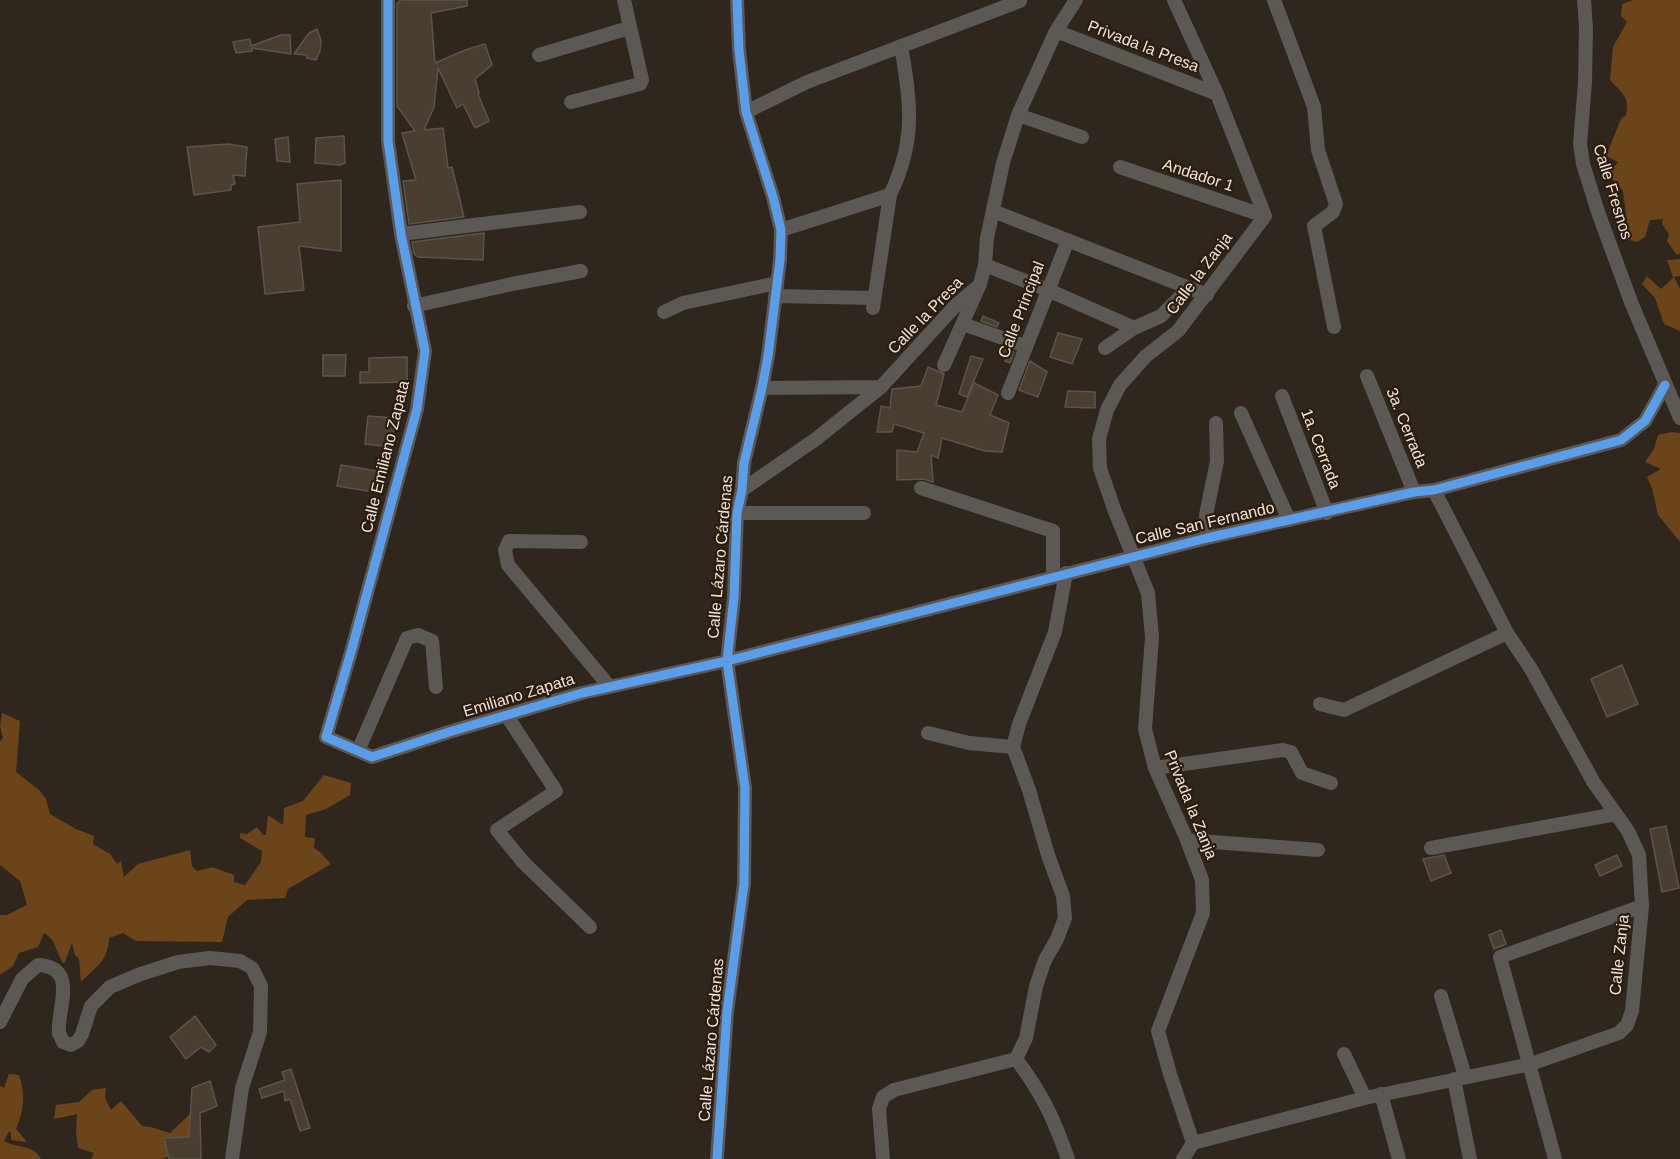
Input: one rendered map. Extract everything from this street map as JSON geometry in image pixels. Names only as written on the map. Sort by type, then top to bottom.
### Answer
[{"type":"street","name":"Calle Emiliano Zapata","points":[[326,737],[417,410],[425,351],[401,234],[388,141],[388,0]]},
{"type":"street","points":[[571,102],[640,84],[642,81],[624,0]]},
{"type":"street","name":"Calle Lázaro Cárdenas","points":[[717,1159],[727,1012],[744,884],[745,788],[727,661],[734,597],[737,513],[744,463],[762,388],[782,230],[746,112],[739,50],[737,0]]},
{"type":"street","name":"Calle la Presa","points":[[742,490],[816,439],[881,387],[956,305],[980,285],[985,265],[987,238],[1003,163],[1018,115],[1056,31],[1076,0]]},
{"type":"street","points":[[1174,0],[1217,94],[1265,216]]},
{"type":"street","points":[[1274,0],[1314,107],[1318,150],[1336,204],[1333,212],[1314,226],[1334,327]]},
{"type":"street","name":"Calle Fresnos","points":[[1584,0],[1585,82],[1580,144],[1583,164],[1627,291],[1680,418]]},
{"type":"street","points":[[746,112],[807,82],[1020,1]]},
{"type":"street","points":[[538,55],[629,28]]},
{"type":"street","name":"Privada la Presa","points":[[1056,31],[1217,94]]},
{"type":"street","points":[[664,312],[683,303],[776,290],[873,303],[890,195],[905,160],[910,126],[909,96],[902,46]]},
{"type":"street","points":[[1018,115],[1082,137]]},
{"type":"street","name":"Andador 1","points":[[1120,167],[1265,216]]},
{"type":"street","points":[[782,230],[890,195]]},
{"type":"street","points":[[993,211],[1207,295]]},
{"type":"street","points":[[401,234],[580,212]]},
{"type":"street","name":"Calle la Zanja","points":[[1133,557],[1100,468],[1099,439],[1107,410],[1120,385],[1146,356],[1178,331],[1265,216]]},
{"type":"street","name":"Calle Principal","points":[[1008,393],[1068,240]]},
{"type":"street","points":[[985,265],[1134,328]]},
{"type":"street","points":[[414,306],[581,271]]},
{"type":"street","points":[[944,365],[980,285]]},
{"type":"street","points":[[1105,348],[1134,328],[1161,316],[1189,288]]},
{"type":"street","points":[[963,324],[1025,346]]},
{"type":"street","name":"3a. Cerrada","points":[[1366,376],[1414,492]]},
{"type":"street","name":"Calle San Fernando","points":[[727,661],[1207,538],[1414,492],[1434,490],[1621,440],[1645,421],[1665,385]]},
{"type":"street","points":[[762,388],[881,387]]},
{"type":"street","name":"1a. Cerrada","points":[[1282,396],[1327,513]]},
{"type":"street","points":[[1241,413],[1289,520]]},
{"type":"street","points":[[1207,538],[1206,515],[1217,461],[1216,423]]},
{"type":"street","points":[[921,488],[1053,531],[1060,575],[1055,632],[1019,724],[1013,747],[1063,896],[1065,918],[1057,939],[1045,960],[1026,1038],[1016,1059]]},
{"type":"street","name":"Calle Zanja","points":[[1193,1143],[1381,1094],[1531,1064],[1619,1033],[1627,1024],[1632,1011],[1642,906],[1639,855],[1628,831],[1594,783],[1531,669],[1507,633],[1434,490]]},
{"type":"street","points":[[737,513],[864,513]]},
{"type":"street","points":[[581,542],[509,541],[505,550],[508,565],[609,686]]},
{"type":"street","name":"Privada la Zanja","points":[[1133,557],[1148,593],[1152,637],[1145,729],[1155,768],[1202,880],[1203,913],[1158,1031],[1193,1143]]},
{"type":"street","points":[[1320,704],[1344,710],[1507,633]]},
{"type":"street","points":[[358,751],[406,638],[418,635],[432,641],[436,687]]},
{"type":"street","name":"Emiliano Zapata","points":[[326,737],[372,757],[449,732],[609,686],[727,661]]},
{"type":"street","points":[[507,716],[556,791],[497,830],[523,862],[590,927]]},
{"type":"street","points":[[928,733],[969,743],[1013,747]]},
{"type":"street","points":[[1155,768],[1283,750],[1291,752],[1302,773],[1331,783]]},
{"type":"street","points":[[1431,848],[1617,814]]},
{"type":"street","points":[[1187,840],[1318,850]]},
{"type":"street","points":[[1555,1159],[1531,1064],[1500,957],[1642,906]]},
{"type":"street","points":[[0,1022],[22,979],[38,964],[55,969],[61,977],[65,994],[59,1034],[63,1042],[70,1045],[78,1041],[82,1034],[91,1006],[110,987],[138,975],[178,962],[210,958],[240,961],[252,968],[261,986],[260,1032],[242,1088],[232,1159]]},
{"type":"street","points":[[1441,996],[1460,1077],[1470,1159]]},
{"type":"street","points":[[1344,1054],[1365,1098]]},
{"type":"street","points":[[883,1159],[879,1109],[883,1097],[894,1090],[1016,1059]]},
{"type":"street","points":[[1016,1059],[1050,1110],[1068,1159]]},
{"type":"street","points":[[1381,1094],[1399,1159]]},
{"type":"street","points":[[1182,1159],[1193,1143]]},
{"type":"shaded area","points":[[1633,0],[1680,0],[1680,254],[1676,254],[1667,241],[1669,234],[1662,224],[1663,219],[1650,220],[1645,237],[1637,242],[1629,240],[1623,191],[1608,174],[1618,162],[1606,156],[1627,109],[1626,99],[1610,80],[1613,47],[1627,22],[1621,16],[1622,4]]},
{"type":"shaded area","points":[[1680,259],[1680,276],[1673,277],[1667,260]]},
{"type":"shaded area","points":[[1647,276],[1661,289],[1674,277],[1680,289],[1680,331],[1664,324],[1655,298],[1642,284]]},
{"type":"shaded area","points":[[1671,432],[1680,433],[1680,542],[1658,515],[1647,477],[1661,469],[1645,462],[1654,449],[1658,435]]},
{"type":"shaded area","points":[[2,713],[20,721],[16,772],[39,790],[46,799],[50,814],[94,836],[93,844],[110,854],[117,864],[121,861],[124,877],[138,864],[190,850],[192,866],[197,871],[212,867],[234,875],[234,882],[245,885],[261,862],[262,851],[240,838],[240,833],[247,834],[257,827],[263,835],[266,835],[268,815],[283,825],[284,808],[303,801],[324,775],[351,783],[350,795],[326,809],[306,815],[305,837],[315,838],[314,848],[331,864],[288,889],[285,898],[247,900],[228,917],[222,942],[136,941],[123,933],[109,938],[104,958],[81,982],[79,959],[75,955],[72,943],[64,964],[54,943],[44,933],[38,947],[19,953],[13,966],[0,975],[0,915],[7,915],[27,905],[20,881],[0,865],[0,741],[3,738],[0,726]]},
{"type":"shaded area","points":[[9,1074],[19,1075],[23,1089],[21,1115],[16,1129],[27,1142],[11,1140],[9,1131],[4,1141],[34,1151],[41,1159],[0,1159],[0,1086],[4,1088]]},
{"type":"shaded area","points":[[106,1088],[105,1098],[111,1110],[121,1101],[142,1126],[170,1133],[191,1113],[197,1132],[182,1150],[163,1159],[91,1159],[94,1153],[78,1148],[77,1114],[54,1119],[56,1105],[79,1102],[92,1090]]},
{"type":"building","points":[[401,0],[467,0],[467,6],[431,13],[435,63],[485,44],[492,65],[475,79],[478,94],[489,121],[475,128],[463,104],[457,108],[438,68],[434,107],[424,130],[443,128],[448,168],[452,167],[464,217],[409,224],[403,181],[416,180],[402,133],[415,131],[397,106],[397,3]]},
{"type":"building","points":[[317,29],[321,40],[316,60],[307,58],[307,55],[294,54],[309,33]]},
{"type":"building","points":[[281,35],[290,35],[291,54],[252,48],[252,51],[236,53],[233,42],[250,39],[251,46]]},
{"type":"building","points":[[344,136],[345,163],[340,165],[315,163],[316,138]]},
{"type":"building","points":[[288,137],[290,162],[277,161],[275,139]]},
{"type":"building","points":[[228,144],[247,147],[245,176],[233,175],[235,184],[231,185],[231,190],[194,195],[187,147]]},
{"type":"building","points":[[341,180],[341,251],[299,246],[304,290],[265,294],[258,227],[300,222],[297,184]]},
{"type":"building","points":[[484,233],[483,260],[418,257],[414,254],[412,242]]},
{"type":"building","points":[[983,316],[999,323],[997,327],[981,321]]},
{"type":"building","points":[[1058,333],[1082,339],[1072,364],[1050,357]]},
{"type":"building","points":[[1003,348],[1014,352],[1010,363],[1000,356]]},
{"type":"building","points":[[323,355],[346,355],[345,376],[323,376]]},
{"type":"building","points":[[971,356],[983,359],[967,397],[959,394]]},
{"type":"building","points":[[407,357],[407,382],[360,383],[360,372],[369,372],[369,358]]},
{"type":"building","points":[[1030,361],[1047,372],[1038,397],[1019,390]]},
{"type":"building","points":[[928,367],[944,374],[936,405],[962,412],[974,383],[998,395],[990,415],[1009,423],[1002,452],[985,451],[942,438],[938,458],[931,455],[933,482],[923,479],[897,480],[897,450],[917,452],[924,433],[894,424],[892,432],[877,432],[881,406],[890,408],[892,389],[921,386]]},
{"type":"building","points":[[1068,391],[1095,392],[1095,408],[1065,407]]},
{"type":"building","points":[[368,416],[395,418],[392,447],[365,444]]},
{"type":"building","points":[[341,465],[383,472],[380,493],[337,486]]},
{"type":"building","points":[[1622,665],[1638,704],[1607,717],[1591,679]]},
{"type":"building","points":[[1666,826],[1679,888],[1662,892],[1650,829]]},
{"type":"building","points":[[1444,855],[1451,873],[1431,881],[1423,859]]},
{"type":"building","points":[[1617,855],[1622,866],[1600,876],[1595,865]]},
{"type":"building","points":[[1501,930],[1506,944],[1494,949],[1489,935]]},
{"type":"building","points":[[195,1016],[216,1045],[209,1052],[201,1047],[186,1059],[170,1037]]},
{"type":"building","points":[[291,1069],[310,1128],[300,1131],[290,1099],[285,1101],[284,1091],[262,1098],[259,1089],[285,1080],[282,1072]]},
{"type":"building","points":[[210,1081],[217,1106],[200,1113],[201,1159],[169,1159],[164,1138],[189,1137],[192,1088]]},
{"type":"cycle path","points":[[388,0],[388,141],[401,234],[425,351],[417,409],[326,737],[372,757],[582,693],[727,661],[1207,538],[1414,492],[1434,490],[1621,440],[1645,421],[1665,385]]},
{"type":"cycle path","points":[[717,1159],[727,1012],[744,884],[745,788],[727,661],[734,597],[737,513],[744,463],[768,356],[780,260],[781,230],[746,112],[739,50],[737,0]]}]
